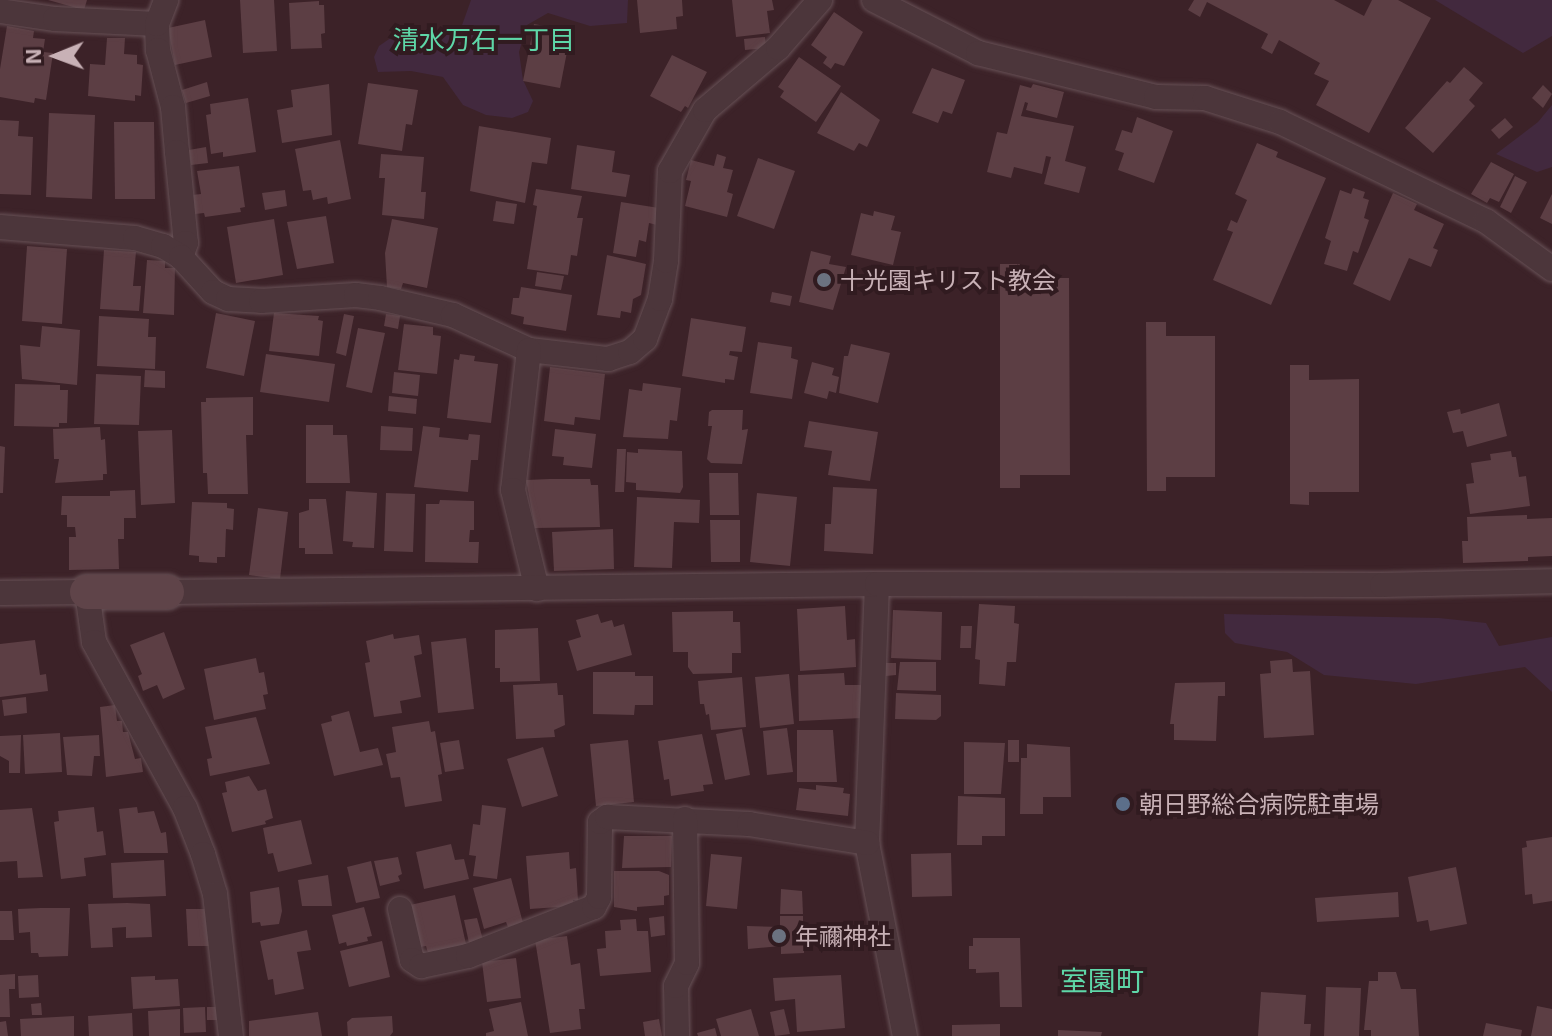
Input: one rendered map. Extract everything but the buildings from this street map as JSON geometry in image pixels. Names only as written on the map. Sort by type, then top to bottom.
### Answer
[{"type":"street","points":[[166,0],[157,24],[158,50],[173,107],[186,243],[181,257]]},
{"type":"street","points":[[0,227],[135,238],[163,246],[181,257],[213,292],[228,299],[261,301],[356,295],[380,298],[453,315],[529,350],[608,359],[630,352],[645,339],[660,299],[666,261],[670,171],[705,110],[778,48],[820,0]]},
{"type":"street","points":[[874,0],[978,53],[1156,97],[1205,98],[1280,122],[1486,221],[1552,269]]},
{"type":"street","points":[[0,11],[55,19],[157,24]]},
{"type":"street","points":[[529,350],[513,490],[537,589]]},
{"type":"street","points":[[0,593],[877,584],[1382,585],[1552,581]]},
{"type":"street","points":[[877,584],[867,843],[905,1036]]},
{"type":"street","points":[[87,592],[94,642],[185,808],[203,854],[215,894],[231,1036]]},
{"type":"street","points":[[400,909],[412,960],[421,966],[468,956],[594,907],[599,897],[600,822],[607,817],[749,824],[867,843]]},
{"type":"street","points":[[677,1036],[676,986],[687,963],[685,819]]},
{"type":"shaded area","points":[[471,0],[628,0],[627,23],[590,26],[548,13],[527,25],[519,52],[523,80],[533,101],[528,112],[512,118],[486,115],[463,105],[443,77],[411,71],[378,72],[374,57],[379,46],[395,35],[438,38],[461,28]]},
{"type":"shaded area","points":[[1435,0],[1552,0],[1552,36],[1523,53]]},
{"type":"shaded area","points":[[1552,105],[1552,167],[1537,172],[1496,154],[1538,122]]},
{"type":"shaded area","points":[[1224,614],[1439,618],[1486,623],[1499,646],[1552,637],[1552,692],[1525,667],[1416,684],[1324,675],[1287,652],[1235,643],[1225,633]]},
{"type":"place","name":"十光園キリスト教会","points":[[824,280]]},
{"type":"place","name":"朝日野総合病院駐車場","points":[[1123,804]]},
{"type":"place","name":"年禰神社","points":[[779,936]]},
{"type":"district","name":"清水万石一丁目","points":[[484,39]]},
{"type":"district","name":"室園町","points":[[1102,980]]}]
